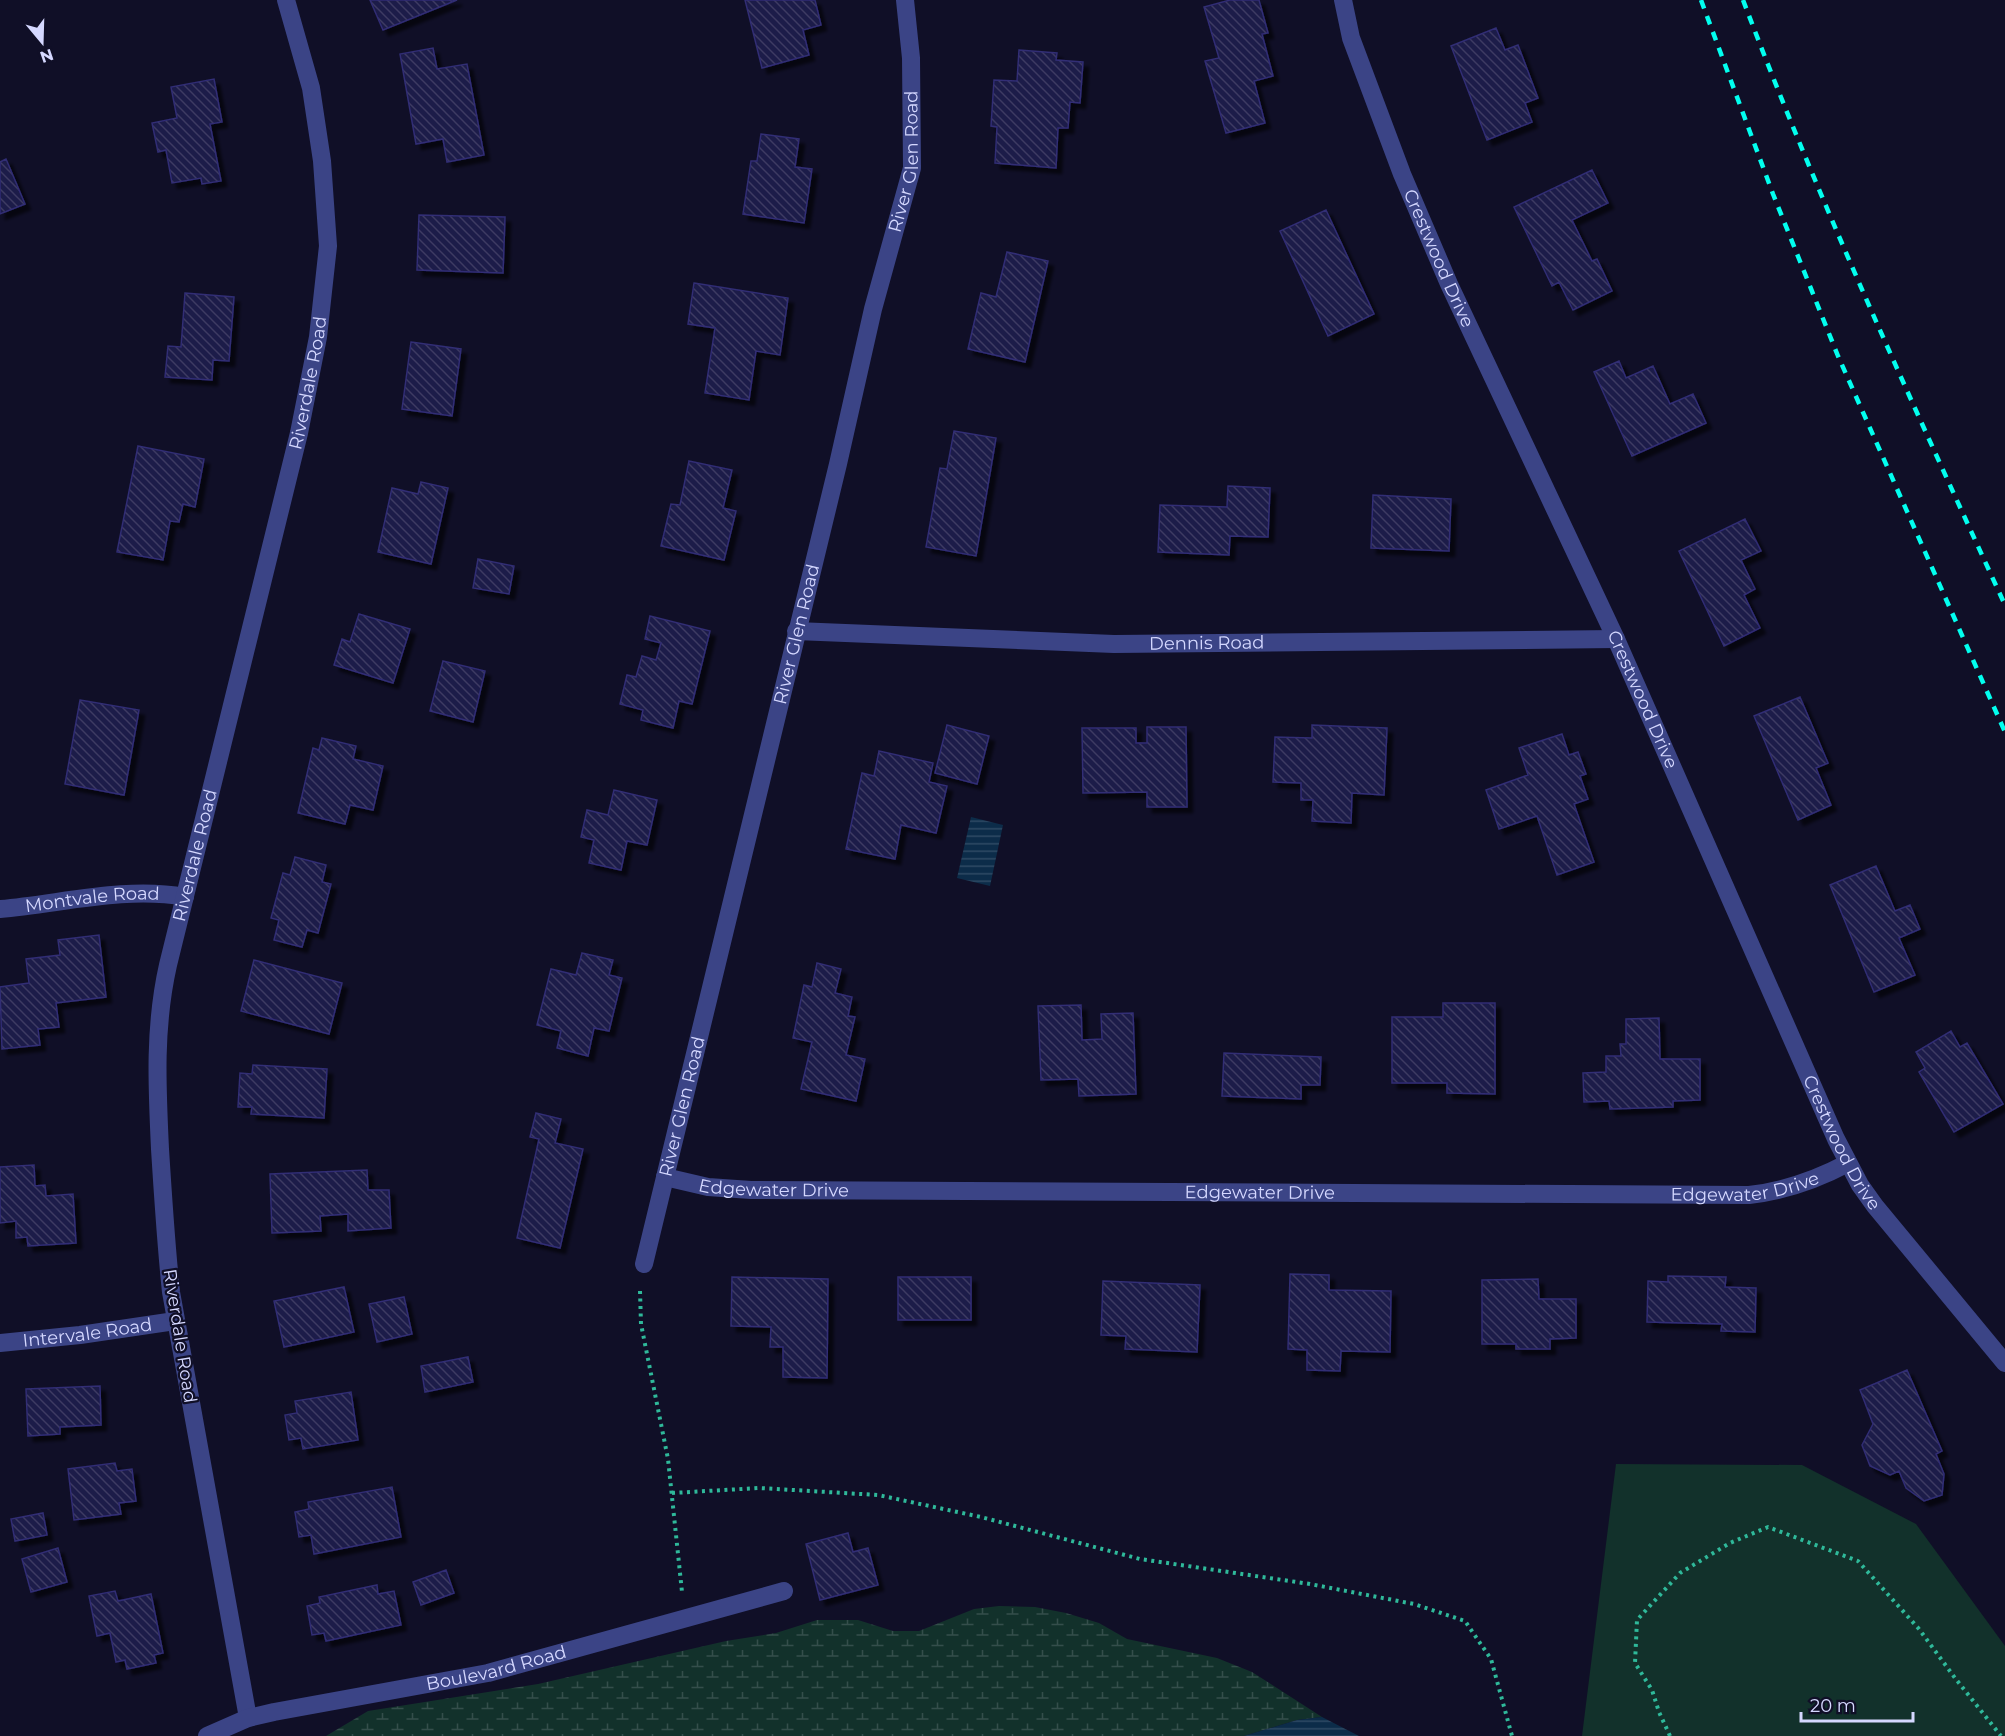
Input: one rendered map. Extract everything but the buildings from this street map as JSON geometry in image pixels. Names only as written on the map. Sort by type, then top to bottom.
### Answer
[{"type":"street","name":"Riverdale Road","points":[[248,1719],[175,1321],[165,1223],[156,1050],[162,993],[299,433],[318,338],[328,246],[322,161],[312,88],[286,0]]},
{"type":"street","name":"River Glen Road","points":[[644,1264],[838,464],[873,309],[912,168],[911,58],[905,0]]},
{"type":"street","name":"Crestwood Drive","points":[[1343,0],[1351,38],[1402,174],[1449,284],[1616,639],[1848,1163],[1875,1206],[2005,1363]]},
{"type":"street","name":"Dennis Road","points":[[796,631],[1114,644],[1616,639]]},
{"type":"street","name":"Montvale Road","points":[[0,909],[122,894],[166,893],[185,897]]},
{"type":"street","name":"Edgewater Drive","points":[[665,1177],[708,1187],[752,1190],[1749,1195],[1778,1191],[1810,1182],[1848,1163]]},
{"type":"street","name":"Intervale Road","points":[[0,1343],[91,1334],[175,1321]]},
{"type":"street","name":"Boulevard Road","points":[[207,1736],[248,1719],[300,1706],[456,1680],[498,1670],[784,1590]]},
{"type":"path","points":[[644,1264],[640,1281],[641,1324],[661,1420],[672,1493],[684,1618]]},
{"type":"path","points":[[672,1493],[759,1488],[878,1495],[981,1517],[1140,1559],[1310,1584],[1414,1604],[1465,1621],[1491,1659],[1512,1736]]},
{"type":"path","points":[[1670,1736],[1652,1690],[1635,1663],[1637,1620],[1680,1573],[1730,1543],[1768,1527],[1858,1561],[1919,1629],[2001,1736]]},
{"type":"green space","points":[[1616,1464],[1802,1465],[1916,1524],[2005,1646],[2005,1736],[1582,1736]]},
{"type":"green space","points":[[999,1606],[1035,1607],[1066,1613],[1099,1623],[1127,1639],[1217,1658],[1252,1672],[1322,1717],[1297,1720],[1244,1736],[326,1736],[368,1711],[538,1684],[726,1641],[776,1633],[817,1620],[858,1620],[893,1631],[919,1631],[974,1609]]},
{"type":"water","points":[[971,817],[1003,825],[990,886],[957,878]]},
{"type":"water","points":[[1322,1717],[1359,1736],[1244,1736],[1297,1720]]},
{"type":"railway","points":[[1701,0],[1773,194],[1838,356],[2005,732]]},
{"type":"railway","points":[[1743,0],[1836,229],[2005,605]]}]
